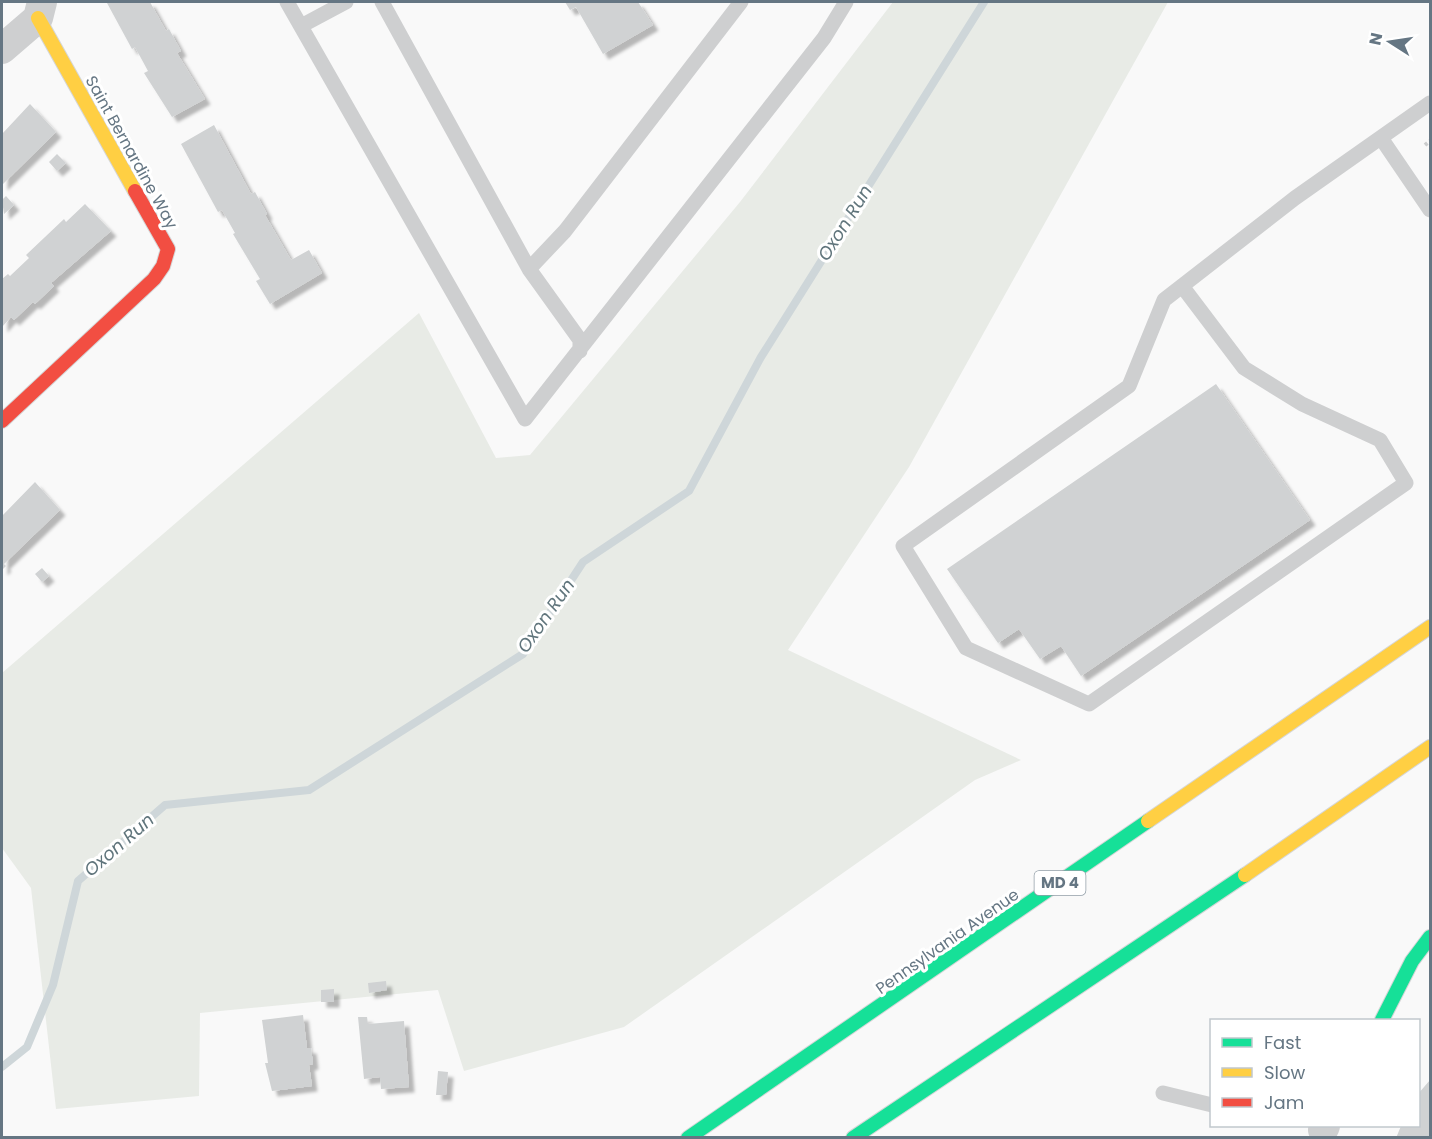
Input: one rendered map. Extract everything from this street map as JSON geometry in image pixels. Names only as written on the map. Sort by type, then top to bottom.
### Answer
[{"type":"main road","name":"Saint Bernardine Way","points":[[2,421],[154,279],[163,266],[168,249],[40,10]]},
{"type":"main road","name":"Pennsylvania Avenue","points":[[688,1137],[1431,627]]},
{"type":"main road","points":[[853,1137],[1250,872],[1431,747]]},
{"type":"main road","points":[[1383,1019],[1412,961],[1431,937]]},
{"type":"street","points":[[2,49],[40,10]]},
{"type":"lane","points":[[287,2],[525,419],[824,39],[846,2]]},
{"type":"lane","points":[[301,26],[346,2]]},
{"type":"lane","points":[[382,2],[530,269],[580,340],[580,351]]},
{"type":"lane","points":[[530,269],[565,231],[741,2]]},
{"type":"lane","points":[[1182,286],[1244,368],[1302,404],[1380,440],[1406,483],[1089,704],[966,648],[903,546],[1129,386],[1164,300],[1295,198],[1431,103]]},
{"type":"lane","points":[[1381,138],[1429,206]]},
{"type":"lane","points":[[1163,1093],[1210,1104]]},
{"type":"path","points":[[1425,145],[1431,141]]},
{"type":"shaded area","points":[[893,2],[1168,2],[909,467],[788,650],[1021,760],[975,780],[624,1027],[464,1071],[438,990],[200,1013],[199,1096],[56,1109],[31,888],[2,848],[2,673],[419,313],[496,458],[530,455],[740,202]]},
{"type":"building","points":[[150,2],[166,31],[169,29],[181,51],[177,53],[205,99],[172,117],[144,73],[148,71],[135,47],[132,49],[107,3]]},
{"type":"building","points":[[565,2],[638,2],[653,25],[603,54],[576,7],[570,10]]},
{"type":"building","points":[[30,104],[56,132],[2,185],[2,134]]},
{"type":"building","points":[[214,125],[251,194],[255,192],[267,214],[265,215],[291,260],[309,250],[322,273],[270,304],[256,281],[260,279],[233,234],[235,233],[222,210],[218,212],[181,144]]},
{"type":"building","points":[[57,154],[66,163],[57,171],[49,162]]},
{"type":"building","points":[[6,196],[14,205],[4,214],[2,200]]},
{"type":"building","points":[[85,204],[111,231],[51,283],[54,286],[35,304],[33,302],[14,320],[11,317],[2,327],[2,279],[8,274],[10,276],[29,258],[26,255],[64,219],[66,222]]},
{"type":"building","points":[[1216,384],[1310,520],[1081,676],[1061,646],[1040,659],[1019,629],[998,643],[947,569]]},
{"type":"building","points":[[35,482],[60,510],[4,564],[6,566],[2,570],[2,516]]},
{"type":"building","points":[[42,568],[49,576],[42,582],[35,574]]},
{"type":"building","points":[[386,981],[387,990],[369,993],[368,983]]},
{"type":"building","points":[[334,989],[334,1002],[321,1002],[321,990]]},
{"type":"building","points":[[303,1015],[307,1048],[311,1048],[313,1064],[309,1065],[312,1086],[272,1091],[265,1063],[268,1063],[262,1020]]},
{"type":"building","points":[[358,1017],[367,1017],[368,1024],[404,1021],[409,1087],[381,1089],[380,1077],[364,1079]]},
{"type":"building","points":[[438,1071],[448,1072],[446,1095],[436,1095]]},
{"type":"building","points":[[1430,1080],[1430,1138],[1396,1138],[1401,1127],[1420,1127],[1420,1092]]},
{"type":"waterway","name":"Oxon Run","points":[[2,1067],[27,1047],[53,985],[78,881],[165,805],[309,790],[523,654],[583,562],[689,491],[761,357],[984,2]]},
{"type":"traffic: fast","points":[[688,1138],[1148,821]]},
{"type":"traffic: fast","points":[[853,1138],[1245,875]]},
{"type":"traffic: fast","points":[[1383,1019],[1412,961],[1430,937]]},
{"type":"traffic: slow","points":[[38,18],[135,191]]},
{"type":"traffic: slow","points":[[1148,821],[1430,627]]},
{"type":"traffic: slow","points":[[1245,875],[1430,747]]},
{"type":"traffic: jam","points":[[2,421],[154,279],[163,266],[168,249],[135,191]]}]
